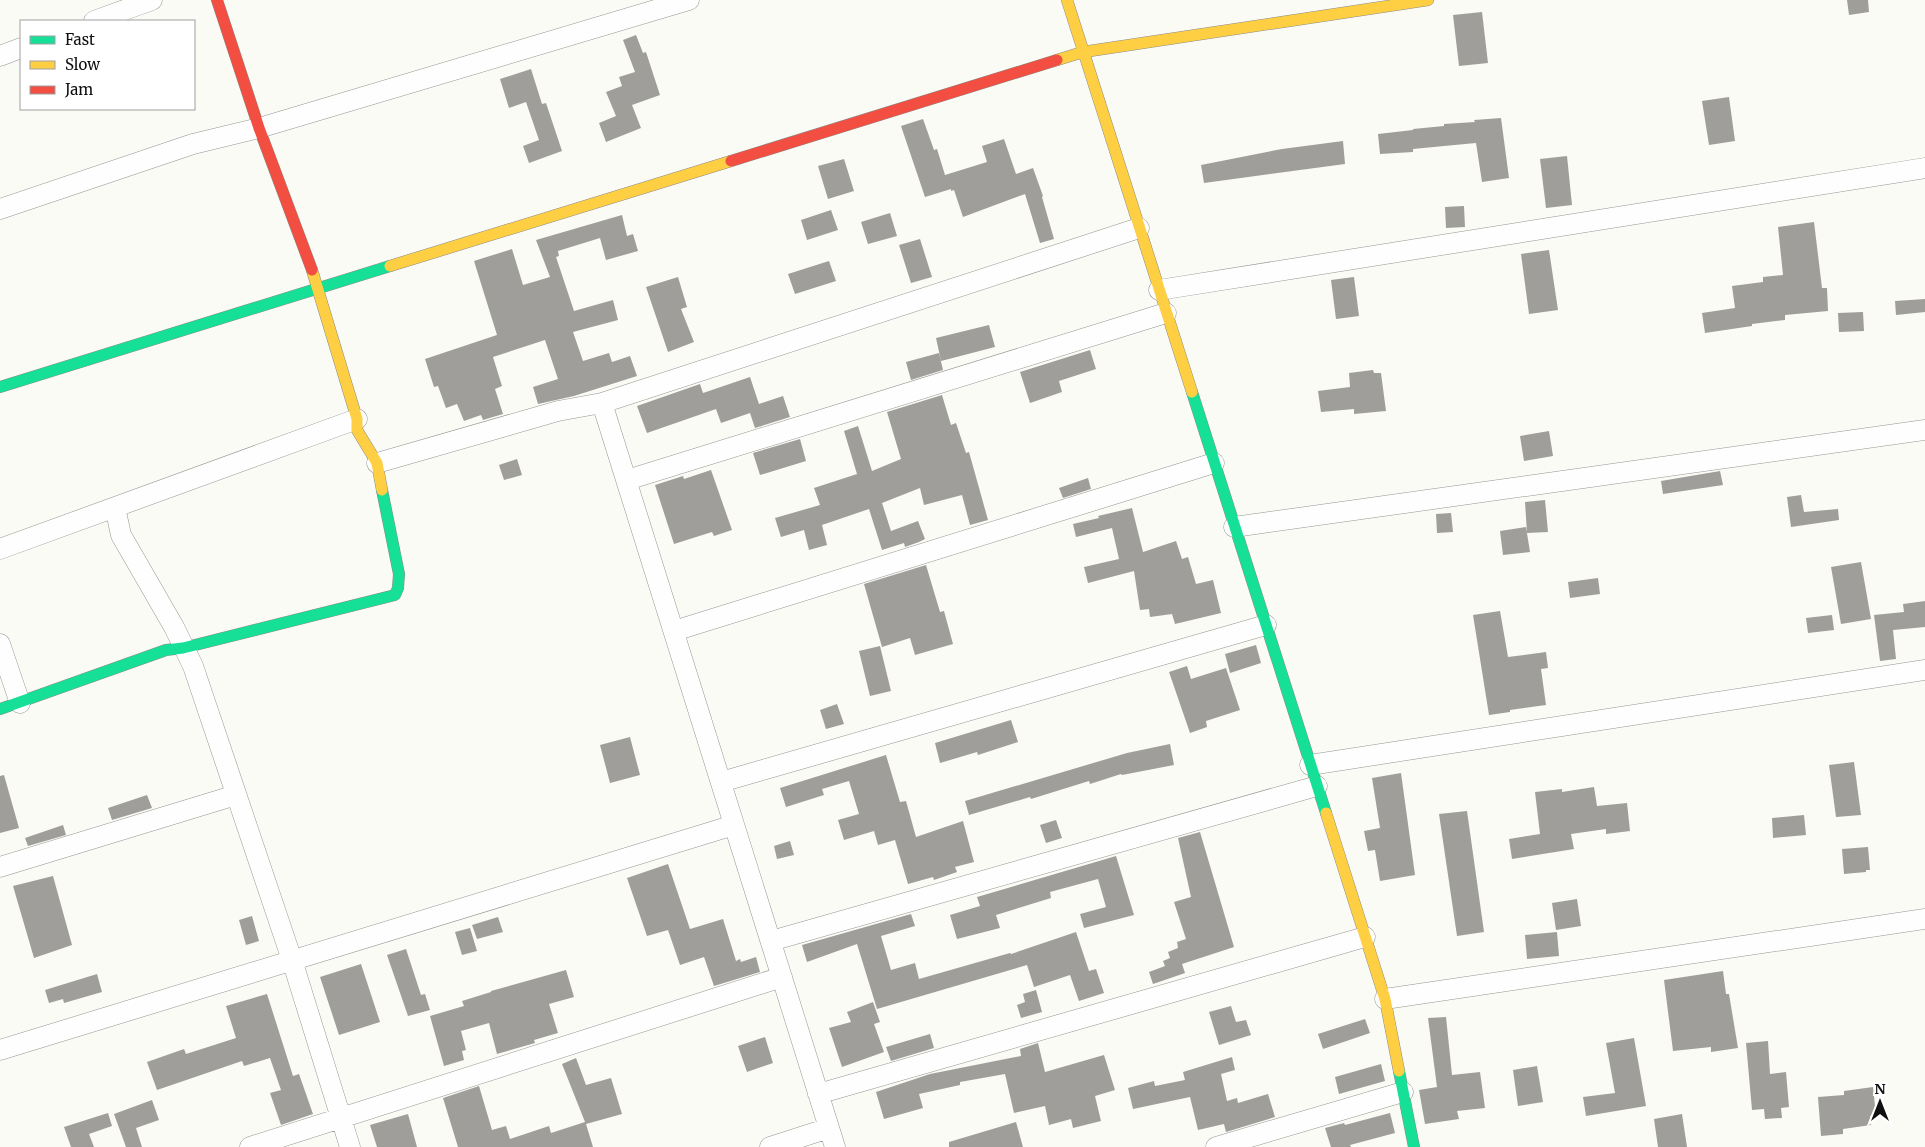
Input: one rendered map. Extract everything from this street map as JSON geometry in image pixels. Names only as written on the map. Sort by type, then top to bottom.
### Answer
[{"type":"street","points":[[97,20],[152,0]]},
{"type":"street","points":[[0,709],[166,650],[183,648],[262,627],[388,598],[395,595],[398,588],[399,574],[377,463],[357,430],[357,419],[319,288],[259,128],[217,0]]},
{"type":"street","points":[[0,209],[193,144],[259,128],[688,0]]},
{"type":"street","points":[[1067,0],[1385,999],[1414,1147]]},
{"type":"street","points":[[0,387],[1083,52],[1428,0]]},
{"type":"street","points":[[0,56],[20,48]]},
{"type":"street","points":[[1159,290],[1925,168]]},
{"type":"street","points":[[377,463],[558,410],[602,403],[1139,228]]},
{"type":"street","points":[[627,480],[1166,313]]},
{"type":"street","points":[[602,403],[832,1138],[770,1147]]},
{"type":"street","points":[[0,549],[357,419]]},
{"type":"street","points":[[1234,527],[1925,430]]},
{"type":"street","points":[[674,631],[1214,463]]},
{"type":"street","points":[[115,507],[121,535],[174,627],[193,666],[292,960],[350,1147]]},
{"type":"street","points":[[721,782],[1266,625]]},
{"type":"street","points":[[0,644],[20,703]]},
{"type":"street","points":[[1310,765],[1925,670]]},
{"type":"street","points":[[770,941],[1317,786]]},
{"type":"street","points":[[0,867],[236,795]]},
{"type":"street","points":[[0,1050],[734,825]]},
{"type":"street","points":[[1385,999],[1925,919]]},
{"type":"street","points":[[818,1094],[1365,937]]},
{"type":"street","points":[[250,1147],[782,977]]},
{"type":"street","points":[[1216,1147],[1403,1092]]},
{"type":"building","points":[[1847,0],[1868,0],[1869,12],[1849,15]]},
{"type":"building","points":[[1482,12],[1488,63],[1459,66],[1453,15]]},
{"type":"building","points":[[636,35],[643,53],[646,52],[660,95],[632,105],[641,128],[606,142],[599,123],[616,116],[606,92],[622,86],[619,77],[635,72],[623,40]]},
{"type":"building","points":[[531,69],[542,104],[546,103],[562,151],[529,163],[523,146],[539,140],[526,102],[509,108],[500,79]]},
{"type":"building","points":[[1729,97],[1735,141],[1709,145],[1702,101]]},
{"type":"building","points":[[1501,118],[1509,178],[1482,182],[1476,143],[1413,149],[1413,152],[1380,154],[1378,134]]},
{"type":"building","points":[[923,119],[934,150],[937,149],[945,175],[987,162],[982,146],[1004,139],[1016,174],[1033,168],[1043,196],[1054,239],[1040,243],[1025,194],[963,217],[954,190],[951,191],[951,189],[925,197],[901,126]]},
{"type":"building","points":[[1343,141],[1345,164],[1204,183],[1201,165],[1282,149]]},
{"type":"building","points":[[1567,156],[1572,205],[1546,208],[1540,159]]},
{"type":"building","points":[[844,159],[854,191],[828,199],[818,166]]},
{"type":"building","points":[[1464,206],[1465,227],[1446,228],[1445,207]]},
{"type":"building","points":[[831,210],[838,230],[807,240],[801,220]]},
{"type":"building","points":[[890,213],[897,236],[868,244],[861,222]]},
{"type":"building","points":[[622,215],[627,236],[633,234],[638,251],[606,260],[600,238],[558,251],[559,256],[556,257],[574,311],[613,300],[618,320],[573,332],[583,361],[609,353],[612,362],[630,356],[637,376],[574,396],[538,404],[533,387],[558,379],[545,340],[493,357],[502,386],[495,389],[503,414],[483,420],[481,415],[464,421],[457,404],[446,408],[438,386],[434,387],[425,359],[497,335],[474,261],[512,249],[523,285],[550,277],[536,240]]},
{"type":"building","points":[[1814,222],[1822,288],[1827,288],[1828,311],[1785,315],[1785,320],[1705,333],[1702,313],[1735,308],[1732,286],[1763,282],[1763,277],[1783,275],[1778,227]]},
{"type":"building","points":[[920,239],[932,277],[911,283],[899,245]]},
{"type":"building","points":[[1549,250],[1558,310],[1529,314],[1521,254]]},
{"type":"building","points":[[829,261],[836,281],[795,294],[788,274]]},
{"type":"building","points":[[678,277],[687,307],[681,309],[694,342],[668,352],[646,287]]},
{"type":"building","points":[[1354,277],[1359,316],[1336,319],[1331,280]]},
{"type":"building","points":[[1925,299],[1925,312],[1896,315],[1895,301]]},
{"type":"building","points":[[1863,312],[1864,331],[1839,332],[1838,313]]},
{"type":"building","points":[[989,325],[995,347],[941,361],[936,338]]},
{"type":"building","points":[[1090,350],[1096,369],[1059,381],[1062,392],[1030,403],[1020,372]]},
{"type":"building","points":[[939,353],[943,370],[911,380],[906,362]]},
{"type":"building","points":[[1373,370],[1374,373],[1381,373],[1386,411],[1354,414],[1354,409],[1321,412],[1318,391],[1350,387],[1349,373]]},
{"type":"building","points":[[750,377],[759,404],[783,396],[790,417],[755,428],[750,413],[721,423],[716,409],[647,433],[637,406],[700,384],[703,393]]},
{"type":"building","points":[[942,395],[951,425],[956,423],[966,453],[969,452],[988,520],[970,525],[962,495],[924,505],[920,488],[882,503],[891,531],[918,521],[925,539],[905,547],[904,543],[882,550],[869,509],[822,525],[827,545],[809,550],[804,530],[781,537],[775,518],[820,505],[814,488],[857,474],[844,431],[858,426],[872,471],[901,459],[887,412]]},
{"type":"building","points":[[1549,431],[1553,456],[1524,461],[1520,436]]},
{"type":"building","points":[[800,439],[806,461],[760,475],[753,453]]},
{"type":"building","points":[[517,459],[522,475],[504,480],[499,465]]},
{"type":"building","points":[[711,470],[732,530],[714,536],[712,532],[674,544],[655,485],[683,476],[684,479]]},
{"type":"building","points":[[1720,471],[1723,485],[1663,494],[1661,481]]},
{"type":"building","points":[[1088,478],[1091,489],[1063,498],[1059,488]]},
{"type":"building","points":[[1801,495],[1804,512],[1838,509],[1839,520],[1791,527],[1787,497]]},
{"type":"building","points":[[1545,500],[1548,532],[1527,533],[1525,502]]},
{"type":"building","points":[[1132,508],[1143,552],[1176,541],[1182,559],[1188,557],[1196,584],[1213,580],[1221,613],[1175,624],[1172,614],[1150,617],[1149,609],[1140,610],[1134,571],[1088,583],[1084,567],[1119,559],[1112,528],[1076,537],[1073,524]]},
{"type":"building","points":[[1451,513],[1453,532],[1437,533],[1436,514]]},
{"type":"building","points":[[1526,527],[1530,552],[1503,555],[1500,531]]},
{"type":"building","points":[[1861,562],[1871,619],[1841,624],[1831,567]]},
{"type":"building","points":[[926,565],[940,612],[944,611],[953,644],[915,655],[910,638],[882,647],[864,584]]},
{"type":"building","points":[[1598,578],[1600,594],[1570,598],[1568,582]]},
{"type":"building","points":[[1925,601],[1925,627],[1893,630],[1896,659],[1880,661],[1874,615],[1904,612],[1903,604]]},
{"type":"building","points":[[1500,611],[1508,657],[1546,652],[1548,668],[1541,669],[1546,705],[1489,715],[1473,615]]},
{"type":"building","points":[[1832,615],[1834,630],[1808,633],[1806,618]]},
{"type":"building","points":[[1256,645],[1261,663],[1230,673],[1225,654]]},
{"type":"building","points":[[880,646],[891,691],[870,696],[859,651]]},
{"type":"building","points":[[1187,666],[1191,679],[1226,668],[1240,710],[1206,721],[1207,727],[1190,733],[1169,672]]},
{"type":"building","points":[[837,704],[844,724],[826,729],[820,710]]},
{"type":"building","points":[[1011,720],[1018,742],[978,755],[977,752],[940,763],[935,743]]},
{"type":"building","points":[[630,737],[640,775],[610,783],[600,745]]},
{"type":"building","points":[[1170,744],[1174,765],[1121,774],[1090,784],[1089,781],[1031,799],[1030,797],[969,815],[965,801],[1127,753]]},
{"type":"building","points":[[886,755],[900,802],[906,801],[916,837],[963,821],[974,862],[955,867],[957,872],[934,880],[933,877],[908,884],[895,840],[878,845],[874,831],[844,840],[838,820],[859,814],[849,781],[822,789],[824,795],[786,807],[780,788]]},
{"type":"building","points":[[1854,762],[1861,815],[1836,817],[1829,765]]},
{"type":"building","points":[[1401,773],[1415,875],[1380,881],[1375,850],[1368,851],[1364,831],[1380,828],[1372,778]]},
{"type":"building","points":[[4,775],[19,828],[0,833],[0,776]]},
{"type":"building","points":[[1594,787],[1597,806],[1627,803],[1630,831],[1606,834],[1606,829],[1571,834],[1574,849],[1512,859],[1509,839],[1540,834],[1535,792],[1562,789],[1562,792]]},
{"type":"building","points":[[147,795],[152,808],[112,820],[108,808]]},
{"type":"building","points":[[1467,811],[1484,932],[1457,936],[1439,814]]},
{"type":"building","points":[[1804,815],[1806,835],[1773,838],[1772,818]]},
{"type":"building","points":[[1056,820],[1062,838],[1046,843],[1040,825]]},
{"type":"building","points":[[63,825],[66,835],[28,846],[25,838]]},
{"type":"building","points":[[1200,832],[1234,947],[1182,964],[1185,973],[1153,984],[1149,972],[1165,966],[1163,961],[1170,958],[1168,952],[1178,948],[1177,942],[1186,939],[1174,902],[1191,897],[1178,838]]},
{"type":"building","points":[[790,841],[794,855],[777,859],[774,846]]},
{"type":"building","points":[[1868,847],[1870,870],[1844,874],[1842,849]]},
{"type":"building","points":[[1116,856],[1134,915],[1084,928],[1080,914],[1106,907],[1098,879],[1050,892],[1051,898],[996,915],[1000,928],[957,939],[950,915],[980,906],[977,897]]},
{"type":"building","points":[[668,864],[690,929],[723,919],[736,961],[740,959],[741,962],[756,957],[760,972],[714,986],[704,957],[680,965],[668,930],[647,936],[627,878]]},
{"type":"building","points":[[53,876],[72,945],[34,958],[13,886]]},
{"type":"building","points":[[1577,899],[1581,926],[1556,930],[1552,903]]},
{"type":"building","points":[[911,914],[915,926],[881,936],[891,970],[915,963],[919,979],[1011,954],[1076,932],[1089,971],[1096,969],[1104,993],[1079,1001],[1070,975],[1034,987],[1027,965],[877,1009],[857,944],[807,962],[802,945]]},
{"type":"building","points":[[252,916],[259,941],[246,945],[239,920]]},
{"type":"building","points":[[498,917],[503,932],[477,939],[472,925]]},
{"type":"building","points":[[470,928],[477,951],[462,955],[455,932]]},
{"type":"building","points":[[1557,932],[1559,956],[1527,959],[1525,935]]},
{"type":"building","points":[[406,949],[421,995],[425,994],[430,1010],[408,1016],[387,955]]},
{"type":"building","points":[[361,964],[380,1022],[339,1035],[320,977]]},
{"type":"building","points":[[566,970],[574,997],[549,1004],[558,1033],[534,1040],[535,1043],[497,1054],[489,1023],[461,1031],[466,1050],[462,1051],[464,1060],[444,1066],[430,1016],[464,1006],[462,1001],[491,991]]},
{"type":"building","points":[[1723,971],[1738,1048],[1711,1052],[1711,1047],[1673,1051],[1664,980]]},
{"type":"building","points":[[97,974],[102,992],[64,1003],[63,999],[49,1003],[45,990]]},
{"type":"building","points":[[1036,990],[1042,1012],[1021,1018],[1017,1005],[1025,1002],[1023,994]]},
{"type":"building","points":[[267,994],[293,1076],[299,1074],[313,1114],[281,1125],[270,1093],[281,1090],[270,1058],[244,1066],[242,1061],[157,1090],[147,1062],[184,1049],[186,1054],[236,1038],[226,1006]]},
{"type":"building","points":[[873,1002],[880,1022],[874,1024],[884,1052],[842,1067],[829,1028],[851,1022],[847,1012]]},
{"type":"building","points":[[1231,1006],[1236,1022],[1246,1020],[1251,1035],[1219,1045],[1209,1012]]},
{"type":"building","points":[[1446,1017],[1452,1075],[1480,1072],[1485,1108],[1457,1111],[1459,1119],[1425,1124],[1419,1090],[1437,1087],[1428,1018]]},
{"type":"building","points":[[1365,1019],[1370,1033],[1323,1049],[1318,1034]]},
{"type":"building","points":[[930,1034],[934,1048],[891,1061],[886,1047]]},
{"type":"building","points":[[765,1037],[773,1063],[747,1072],[738,1046]]},
{"type":"building","points":[[1634,1038],[1646,1106],[1586,1116],[1583,1097],[1615,1093],[1606,1043]]},
{"type":"building","points":[[1768,1041],[1770,1074],[1786,1072],[1789,1107],[1781,1108],[1782,1118],[1765,1119],[1764,1109],[1752,1110],[1746,1043]]},
{"type":"building","points":[[1038,1043],[1045,1072],[1104,1055],[1115,1090],[1095,1096],[1101,1121],[1073,1128],[1071,1119],[1049,1125],[1045,1106],[1014,1113],[1005,1074],[960,1082],[960,1085],[919,1094],[923,1108],[884,1119],[876,1092],[930,1074],[1021,1056],[1020,1049]]},
{"type":"building","points":[[1232,1057],[1235,1070],[1221,1074],[1227,1101],[1237,1098],[1238,1103],[1268,1094],[1275,1117],[1226,1132],[1224,1124],[1198,1130],[1190,1097],[1133,1109],[1128,1088],[1154,1081],[1155,1086],[1185,1080],[1183,1072]]},
{"type":"building","points":[[576,1058],[586,1085],[611,1078],[622,1114],[586,1124],[593,1147],[458,1147],[443,1098],[479,1086],[492,1130],[506,1126],[510,1139],[549,1126],[551,1133],[585,1122],[562,1064]]},
{"type":"building","points":[[1381,1064],[1385,1081],[1339,1094],[1335,1077]]},
{"type":"building","points":[[1537,1066],[1543,1102],[1518,1106],[1513,1070]]},
{"type":"building","points":[[1873,1087],[1876,1115],[1870,1116],[1871,1125],[1843,1129],[1843,1134],[1821,1136],[1818,1097],[1844,1095],[1844,1091]]},
{"type":"building","points":[[152,1100],[159,1120],[136,1128],[142,1147],[126,1147],[114,1114]]},
{"type":"building","points":[[108,1113],[112,1126],[89,1134],[94,1147],[71,1147],[64,1127]]},
{"type":"building","points":[[1390,1113],[1395,1133],[1350,1145],[1351,1147],[1331,1147],[1325,1128],[1344,1123],[1345,1125]]},
{"type":"building","points":[[408,1114],[417,1147],[377,1147],[370,1125]]},
{"type":"building","points":[[1682,1114],[1687,1147],[1658,1147],[1654,1119]]},
{"type":"building","points":[[1016,1122],[1023,1147],[949,1147],[949,1142]]},
{"type":"traffic: fast","points":[[0,387],[390,266]]},
{"type":"traffic: fast","points":[[1192,392],[1326,813]]},
{"type":"traffic: fast","points":[[0,709],[166,650],[183,648],[395,595],[398,588],[399,574],[382,490]]},
{"type":"traffic: fast","points":[[1399,1071],[1414,1147]]},
{"type":"traffic: slow","points":[[1067,0],[1192,392]]},
{"type":"traffic: slow","points":[[1057,60],[1083,52],[1428,0]]},
{"type":"traffic: slow","points":[[390,266],[731,161]]},
{"type":"traffic: slow","points":[[312,270],[357,419],[357,430],[377,463],[382,490]]},
{"type":"traffic: slow","points":[[1326,813],[1385,999],[1399,1071]]},
{"type":"traffic: jam","points":[[217,0],[259,128],[312,270]]},
{"type":"traffic: jam","points":[[731,161],[1057,60]]}]
